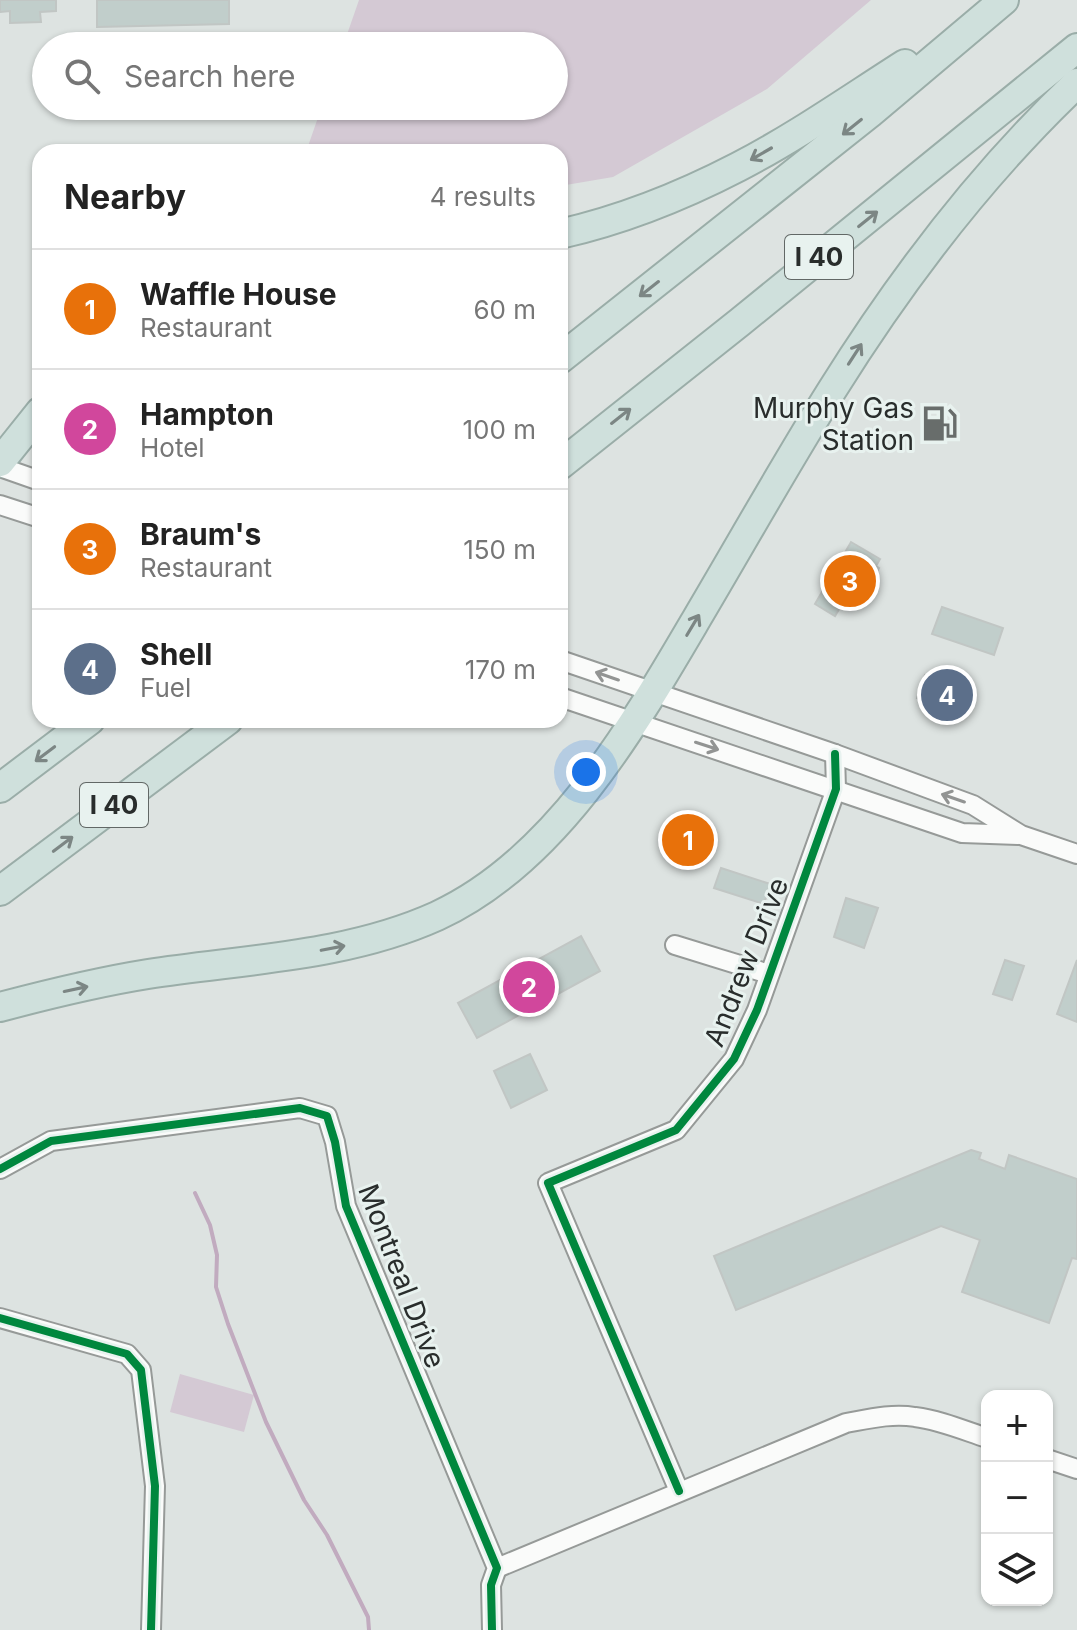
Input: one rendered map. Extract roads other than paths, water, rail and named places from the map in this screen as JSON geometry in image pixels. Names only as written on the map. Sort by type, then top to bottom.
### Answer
[{"type":"highway","points":[[568,232],[620,218],[692,190],[739,166],[1001,3]]},
{"type":"highway","points":[[568,353],[858,123],[1001,3]]},
{"type":"highway","name":"I 40","points":[[568,459],[1077,48]]},
{"type":"highway","points":[[0,1007],[146,974],[293,956],[398,932],[440,914],[485,888],[523,858],[561,821],[653,692],[830,393],[916,264],[972,193],[1033,124],[1077,83]]},
{"type":"highway","points":[[0,464],[32,422]]},
{"type":"highway","points":[[0,788],[79,728]]},
{"type":"highway","name":"I 40","points":[[0,891],[217,728]]},
{"type":"street","points":[[0,464],[32,478]]},
{"type":"street","points":[[0,505],[32,515]]},
{"type":"street","points":[[568,663],[973,805],[1021,835],[1077,854]]},
{"type":"street","points":[[568,700],[962,833],[1021,835]]},
{"type":"street","name":"Andrew Drive","points":[[679,1491],[548,1183],[676,1130],[734,1059],[757,1010],[836,789],[835,754]]},
{"type":"street","points":[[675,945],[769,974]]},
{"type":"street","name":"Montreal Drive","points":[[0,1169],[51,1141],[300,1108],[327,1116],[335,1142],[346,1206],[497,1568]]},
{"type":"street","points":[[0,1318],[127,1354],[141,1370],[155,1486],[151,1630]]},
{"type":"street","points":[[492,1630],[491,1585],[497,1568],[846,1423],[912,1416],[981,1436]]},
{"type":"street","points":[[1053,1461],[1077,1469]]},
{"type":"waterway","points":[[195,1193],[210,1225],[217,1255],[216,1287],[266,1422],[304,1500],[327,1535],[368,1617],[369,1630]]},
{"type":"place","name":"Murphy Gas Station","points":[[940,424]]},
{"type":"place","name":"Braum's","points":[[850,581]]},
{"type":"place","name":"Shell","points":[[947,695]]},
{"type":"place","name":"Waffle House","points":[[688,840]]},
{"type":"place","name":"Hampton","points":[[529,987]]}]
